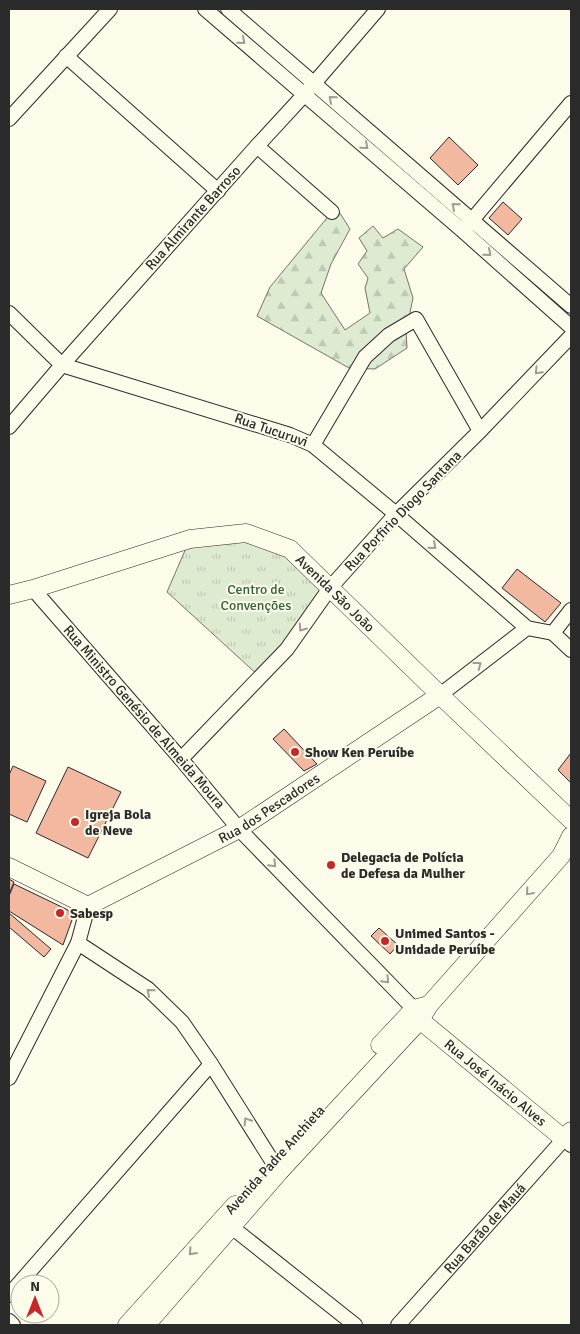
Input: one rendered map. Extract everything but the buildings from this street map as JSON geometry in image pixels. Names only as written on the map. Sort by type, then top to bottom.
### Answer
[{"type":"main road","name":"Avenida São João","points":[[9,595],[190,539],[246,533],[290,549],[440,695],[569,816]]},
{"type":"main road","name":"Rua dos Pescadores","points":[[88,906],[239,829],[440,695]]},
{"type":"main road","name":"Avenida Padre Anchieta","points":[[126,1325],[226,1223],[561,856],[571,836],[569,816]]},
{"type":"main road","points":[[9,867],[88,906]]},
{"type":"main road","name":"Rua José Inácio Alves","points":[[421,1011],[569,1138]]},
{"type":"main road","name":"Avenida Padre Anchieta","points":[[146,1325],[226,1223]]},
{"type":"street","points":[[9,119],[110,9]]},
{"type":"street","points":[[205,9],[304,94],[467,226],[571,306]]},
{"type":"street","points":[[228,9],[313,83],[467,226],[571,327]]},
{"type":"street","name":"Rua Almirante Barroso","points":[[9,427],[378,9]]},
{"type":"street","points":[[66,56],[218,190]]},
{"type":"street","points":[[467,226],[571,103]]},
{"type":"street","points":[[257,146],[332,212]]},
{"type":"street","name":"Rua Tucuruvi","points":[[9,313],[62,365],[290,435],[313,445],[396,514],[527,628]]},
{"type":"street","points":[[313,445],[365,357],[389,335],[416,319],[480,432]]},
{"type":"street","name":"Rua Porfirio Diogo Santana","points":[[181,759],[288,649],[330,588],[396,514],[480,432],[571,336]]},
{"type":"street","name":"Rua Ministro Genésio de Almeida Moura","points":[[33,589],[181,759],[239,829],[421,1011]]},
{"type":"street","points":[[553,633],[571,610]]},
{"type":"street","points":[[440,695],[527,628],[553,633],[571,650]]},
{"type":"street","points":[[9,1078],[78,943],[88,906]]},
{"type":"street","points":[[78,943],[148,989],[182,1022],[276,1167]]},
{"type":"street","points":[[9,1295],[211,1064]]},
{"type":"street","name":"Rua Barão de Mauá","points":[[398,1325],[569,1138]]},
{"type":"street","points":[[226,1223],[354,1325]]},
{"type":"street","points":[[9,1321],[13,1325]]},
{"type":"green space","points":[[336,207],[350,229],[331,264],[321,293],[345,330],[370,313],[365,288],[368,278],[358,264],[367,251],[359,238],[373,226],[383,238],[398,229],[423,247],[404,269],[413,298],[406,331],[407,348],[375,369],[349,368],[257,316],[270,287]]},
{"type":"green space","name":"Centro de Convenções","points":[[246,533],[290,549],[330,588],[260,677],[167,592],[190,539]]},
{"type":"place","name":"Show Ken Peruíbe","points":[[295,752]]},
{"type":"place","name":"Igreja Bola de Neve","points":[[75,822]]},
{"type":"place","name":"Delegacia de Polícia de Defesa da Mulher","points":[[331,865]]},
{"type":"place","name":"Sabesp","points":[[60,913]]},
{"type":"place","name":"Unimed Santos - Unidade Peruíbe","points":[[385,941]]}]
